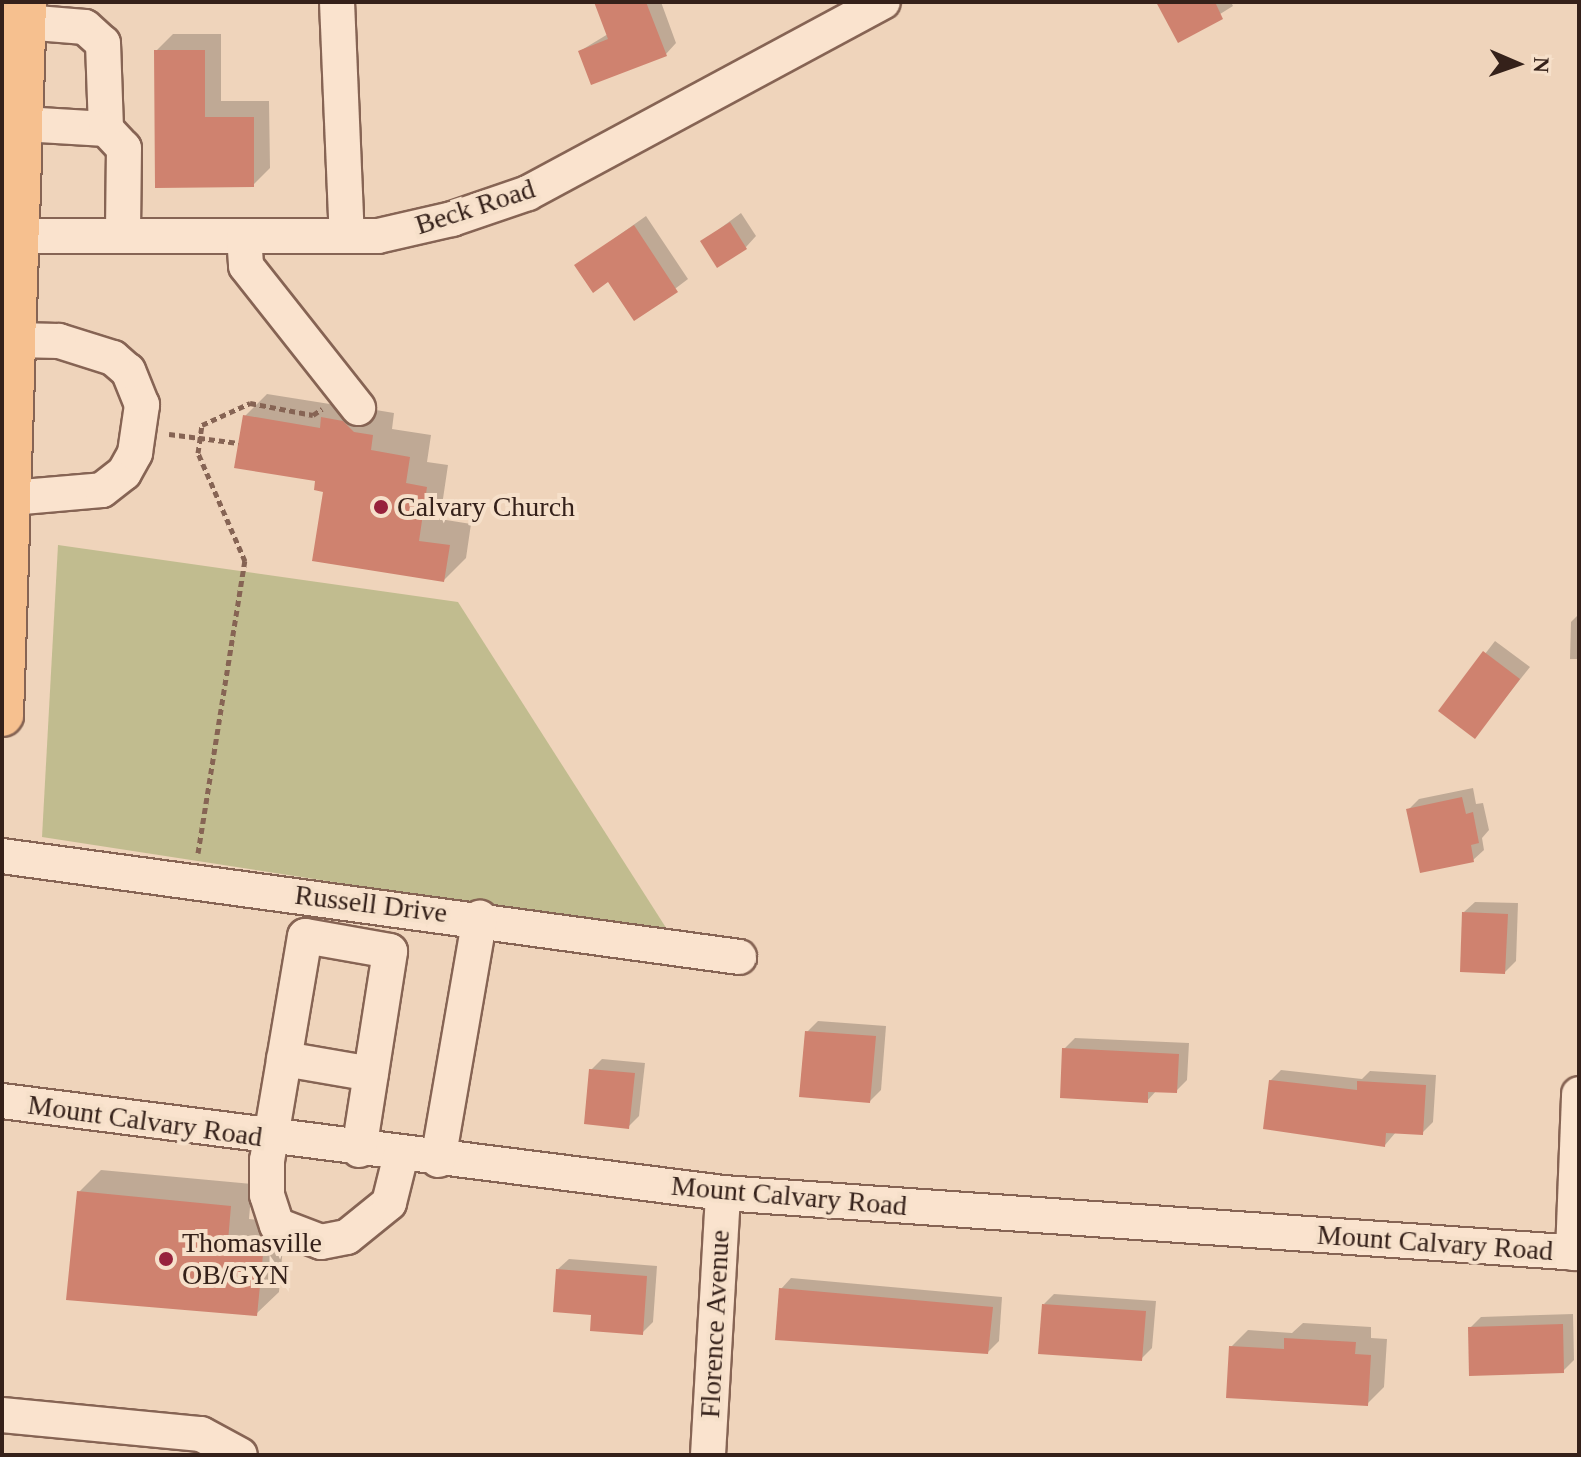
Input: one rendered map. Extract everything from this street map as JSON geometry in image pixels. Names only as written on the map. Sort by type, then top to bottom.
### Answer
[{"type":"main road","points":[[2,715],[21,236],[24,12]]},
{"type":"street","points":[[337,2],[347,236]]},
{"type":"street","name":"Beck Road","points":[[21,236],[378,236],[452,219],[528,193],[883,2]]},
{"type":"street","points":[[24,12],[85,27],[103,43],[106,129],[124,148],[123,236]]},
{"type":"street","points":[[23,124],[106,129]]},
{"type":"street","points":[[244,236],[246,266],[353,401]]},
{"type":"street","points":[[11,498],[102,490],[124,473],[135,453],[142,405],[128,371],[113,358],[59,341],[15,340]]},
{"type":"street","name":"Russell Drive","points":[[2,856],[480,918],[739,957]]},
{"type":"street","points":[[438,1160],[480,918]]},
{"type":"street","points":[[359,1150],[390,951],[305,936],[270,1138],[267,1195],[277,1225],[321,1242],[347,1237],[389,1203],[401,1155]]},
{"type":"street","points":[[284,1059],[371,1074]]},
{"type":"street","points":[[1576,1253],[1579,1094]]},
{"type":"street","name":"Mount Calvary Road","points":[[2,1101],[359,1150],[723,1193],[1576,1253]]},
{"type":"street","name":"Florence Avenue","points":[[708,1455],[723,1193]]},
{"type":"street","points":[[2,1415],[201,1434],[240,1455]]},
{"type":"path","points":[[193,881],[245,561],[198,453],[202,425],[228,409],[250,403],[313,415],[353,401]]},
{"type":"path","points":[[200,439],[238,443]]},
{"type":"shaded area","points":[[58,545],[458,602],[670,934],[42,837]]},
{"type":"building","points":[[594,2],[646,2],[667,56],[591,85],[578,51],[608,39]]},
{"type":"building","points":[[1156,2],[1215,2],[1223,19],[1178,43]]},
{"type":"building","points":[[154,50],[205,50],[205,117],[254,117],[254,187],[155,188]]},
{"type":"building","points":[[730,222],[747,249],[717,268],[700,241]]},
{"type":"building","points":[[634,225],[678,292],[634,321],[608,282],[593,293],[574,265]]},
{"type":"building","name":"Calvary Church","points":[[243,415],[320,428],[321,417],[343,421],[354,432],[373,435],[371,450],[410,457],[406,483],[427,487],[419,541],[450,545],[444,582],[312,561],[323,492],[314,490],[315,481],[234,468]]},
{"type":"building","points":[[1483,651],[1520,679],[1475,739],[1438,711]]},
{"type":"building","points":[[1462,797],[1466,814],[1473,812],[1479,843],[1471,845],[1474,862],[1420,873],[1406,809]]},
{"type":"building","points":[[1462,912],[1508,914],[1505,974],[1460,972]]},
{"type":"building","points":[[805,1031],[876,1036],[870,1103],[799,1097]]},
{"type":"building","points":[[1062,1048],[1179,1054],[1177,1093],[1148,1092],[1148,1103],[1060,1098]]},
{"type":"building","points":[[589,1069],[635,1073],[629,1129],[584,1124]]},
{"type":"building","points":[[1269,1080],[1357,1090],[1357,1081],[1426,1085],[1423,1135],[1386,1133],[1385,1147],[1263,1129]]},
{"type":"building","name":"Thomasville OB/GYN","points":[[77,1191],[231,1206],[228,1241],[264,1244],[257,1316],[66,1300]]},
{"type":"building","points":[[556,1269],[647,1276],[643,1335],[590,1331],[591,1315],[553,1312]]},
{"type":"building","points":[[779,1288],[993,1307],[988,1354],[775,1340]]},
{"type":"building","points":[[1042,1304],[1146,1311],[1142,1361],[1038,1354]]},
{"type":"building","points":[[1563,1324],[1564,1373],[1469,1376],[1468,1327]]},
{"type":"building","points":[[1284,1338],[1356,1342],[1355,1354],[1371,1355],[1368,1406],[1226,1398],[1229,1346],[1284,1349]]},
{"type":"place","name":"Calvary Church","points":[[381,507]]},
{"type":"place","name":"Thomasville OB/GYN","points":[[166,1259]]}]
